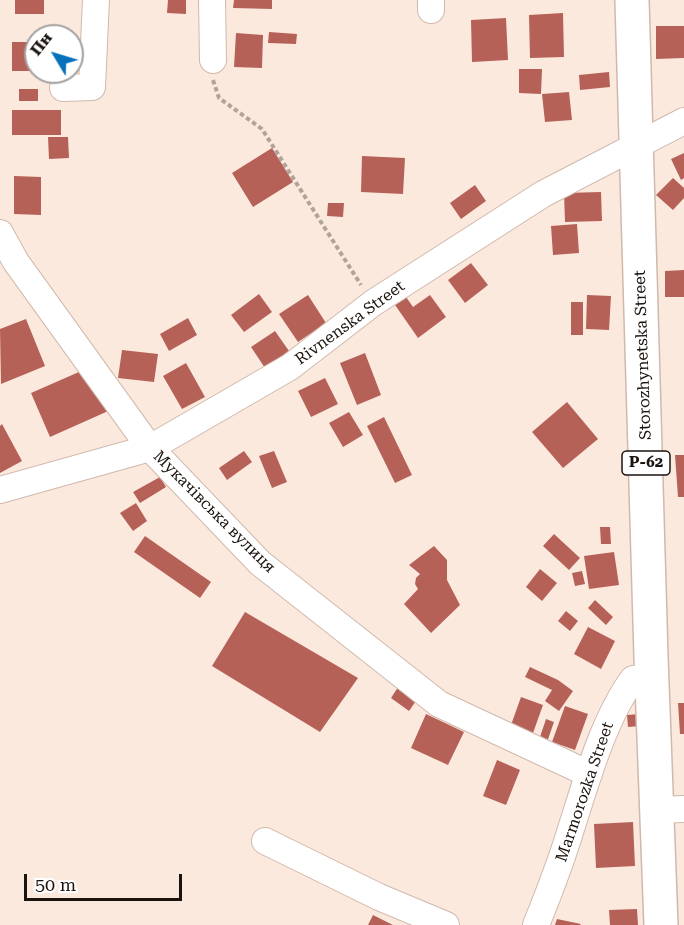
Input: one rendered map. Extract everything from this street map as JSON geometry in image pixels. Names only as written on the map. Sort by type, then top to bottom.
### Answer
[{"type":"main road","name":"Storozhynetska Street","points":[[632,0],[652,676],[670,810],[661,925]]},
{"type":"street","points":[[63,88],[92,87],[96,0]]},
{"type":"street","points":[[212,0],[213,60]]},
{"type":"street","name":"Rivnenska Street","points":[[0,490],[150,448],[290,367],[373,303],[543,194],[684,122]]},
{"type":"street","name":"Мукачівська вулиця","points":[[0,233],[16,262],[150,448],[260,563],[439,704],[589,774]]},
{"type":"street","name":"Marmorozka Street","points":[[536,925],[558,869],[589,774],[620,697],[633,680],[652,676]]},
{"type":"street","points":[[265,841],[380,897],[446,925]]},
{"type":"path","points":[[213,60],[213,82],[219,98],[262,129],[373,303]]},
{"type":"building","points":[[15,0],[44,0],[44,14],[15,14]]},
{"type":"building","points":[[168,0],[186,0],[186,14],[167,13]]},
{"type":"building","points":[[234,0],[272,0],[272,9],[233,8]]},
{"type":"building","points":[[563,13],[564,57],[530,58],[529,15]]},
{"type":"building","points":[[506,18],[508,60],[472,62],[471,20]]},
{"type":"building","points":[[656,26],[684,26],[684,58],[656,59]]},
{"type":"building","points":[[269,32],[297,34],[296,44],[268,43]]},
{"type":"building","points":[[236,33],[263,35],[262,68],[234,67]]},
{"type":"building","points":[[12,42],[24,42],[24,71],[12,71]]},
{"type":"building","points":[[519,69],[542,69],[541,94],[519,93]]},
{"type":"building","points":[[609,72],[610,87],[580,90],[579,75]]},
{"type":"building","points":[[19,89],[38,89],[38,101],[19,101]]},
{"type":"building","points":[[569,92],[572,120],[545,122],[542,94]]},
{"type":"building","points":[[12,110],[61,110],[61,135],[12,135]]},
{"type":"building","points":[[48,137],[68,137],[69,158],[49,159]]},
{"type":"building","points":[[272,148],[293,182],[253,207],[232,173]]},
{"type":"building","points":[[684,153],[684,178],[681,180],[671,159]]},
{"type":"building","points":[[362,156],[405,158],[403,194],[361,192]]},
{"type":"building","points":[[14,176],[41,177],[41,215],[14,214]]},
{"type":"building","points":[[673,178],[684,188],[684,198],[673,210],[656,195]]},
{"type":"building","points":[[475,185],[486,201],[461,219],[450,203]]},
{"type":"building","points":[[601,192],[602,221],[565,222],[564,193]]},
{"type":"building","points":[[328,203],[344,203],[343,217],[327,216]]},
{"type":"building","points":[[577,224],[579,253],[553,255],[551,226]]},
{"type":"building","points":[[471,263],[488,285],[465,303],[448,280]]},
{"type":"building","points":[[684,270],[684,297],[665,297],[665,271]]},
{"type":"building","points":[[259,294],[272,312],[244,332],[231,315]]},
{"type":"building","points":[[404,294],[413,307],[430,295],[446,317],[418,338],[393,302]]},
{"type":"building","points":[[308,295],[326,323],[298,342],[279,314]]},
{"type":"building","points":[[587,295],[611,296],[609,330],[586,329]]},
{"type":"building","points":[[571,302],[583,302],[583,335],[571,335]]},
{"type":"building","points":[[188,318],[197,335],[169,351],[160,334]]},
{"type":"building","points":[[26,319],[45,366],[1,384],[0,329]]},
{"type":"building","points":[[275,331],[289,351],[265,368],[251,347]]},
{"type":"building","points":[[122,350],[158,354],[154,382],[118,378]]},
{"type":"building","points":[[365,353],[381,395],[357,405],[340,363]]},
{"type":"building","points":[[186,363],[205,397],[182,409],[163,376]]},
{"type":"building","points":[[88,368],[115,408],[50,437],[31,393]]},
{"type":"building","points":[[325,378],[338,404],[311,417],[298,391]]},
{"type":"building","points":[[567,402],[598,439],[563,468],[532,432]]},
{"type":"building","points":[[349,412],[363,435],[343,447],[329,423]]},
{"type":"building","points":[[384,417],[412,475],[395,483],[367,426]]},
{"type":"building","points":[[2,424],[22,461],[0,473],[0,426]]},
{"type":"building","points":[[244,451],[252,462],[227,480],[219,468]]},
{"type":"building","points":[[274,451],[287,482],[272,488],[259,456]]},
{"type":"building","points":[[675,455],[684,455],[684,497],[678,497]]},
{"type":"building","points":[[160,477],[166,487],[140,503],[133,492]]},
{"type":"building","points":[[136,503],[147,521],[133,531],[120,513]]},
{"type":"building","points":[[600,527],[610,527],[611,544],[601,544]]},
{"type":"building","points":[[554,534],[580,558],[569,570],[543,546]]},
{"type":"building","points":[[145,536],[211,582],[200,598],[134,552]]},
{"type":"building","points":[[434,546],[447,560],[447,580],[460,605],[431,633],[404,604],[418,589],[415,584],[420,574],[409,565]]},
{"type":"building","points":[[614,552],[619,585],[589,589],[584,556]]},
{"type":"building","points":[[540,569],[557,583],[542,601],[526,587]]},
{"type":"building","points":[[582,571],[585,584],[575,586],[572,573]]},
{"type":"building","points":[[595,600],[613,617],[606,625],[588,608]]},
{"type":"building","points":[[566,611],[578,621],[570,631],[558,621]]},
{"type":"building","points":[[245,612],[358,678],[320,732],[212,666]]},
{"type":"building","points":[[588,627],[615,641],[601,669],[574,654]]},
{"type":"building","points":[[530,667],[558,680],[573,691],[559,711],[545,701],[552,690],[525,677]]},
{"type":"building","points":[[400,684],[418,698],[409,711],[391,698]]},
{"type":"building","points":[[521,697],[543,705],[533,733],[511,725]]},
{"type":"building","points":[[678,703],[684,703],[684,734],[680,734]]},
{"type":"building","points":[[565,706],[588,714],[575,750],[552,742]]},
{"type":"building","points":[[426,714],[464,732],[448,765],[411,748]]},
{"type":"building","points":[[640,714],[641,726],[628,727],[627,715]]},
{"type":"building","points":[[546,719],[554,722],[546,745],[538,743]]},
{"type":"building","points":[[497,760],[520,770],[506,805],[483,796]]},
{"type":"building","points":[[633,822],[635,866],[596,868],[594,824]]},
{"type":"building","points":[[637,909],[638,925],[610,925],[609,910]]},
{"type":"building","points":[[373,915],[393,925],[368,925]]},
{"type":"building","points":[[557,919],[581,924],[555,925]]}]
